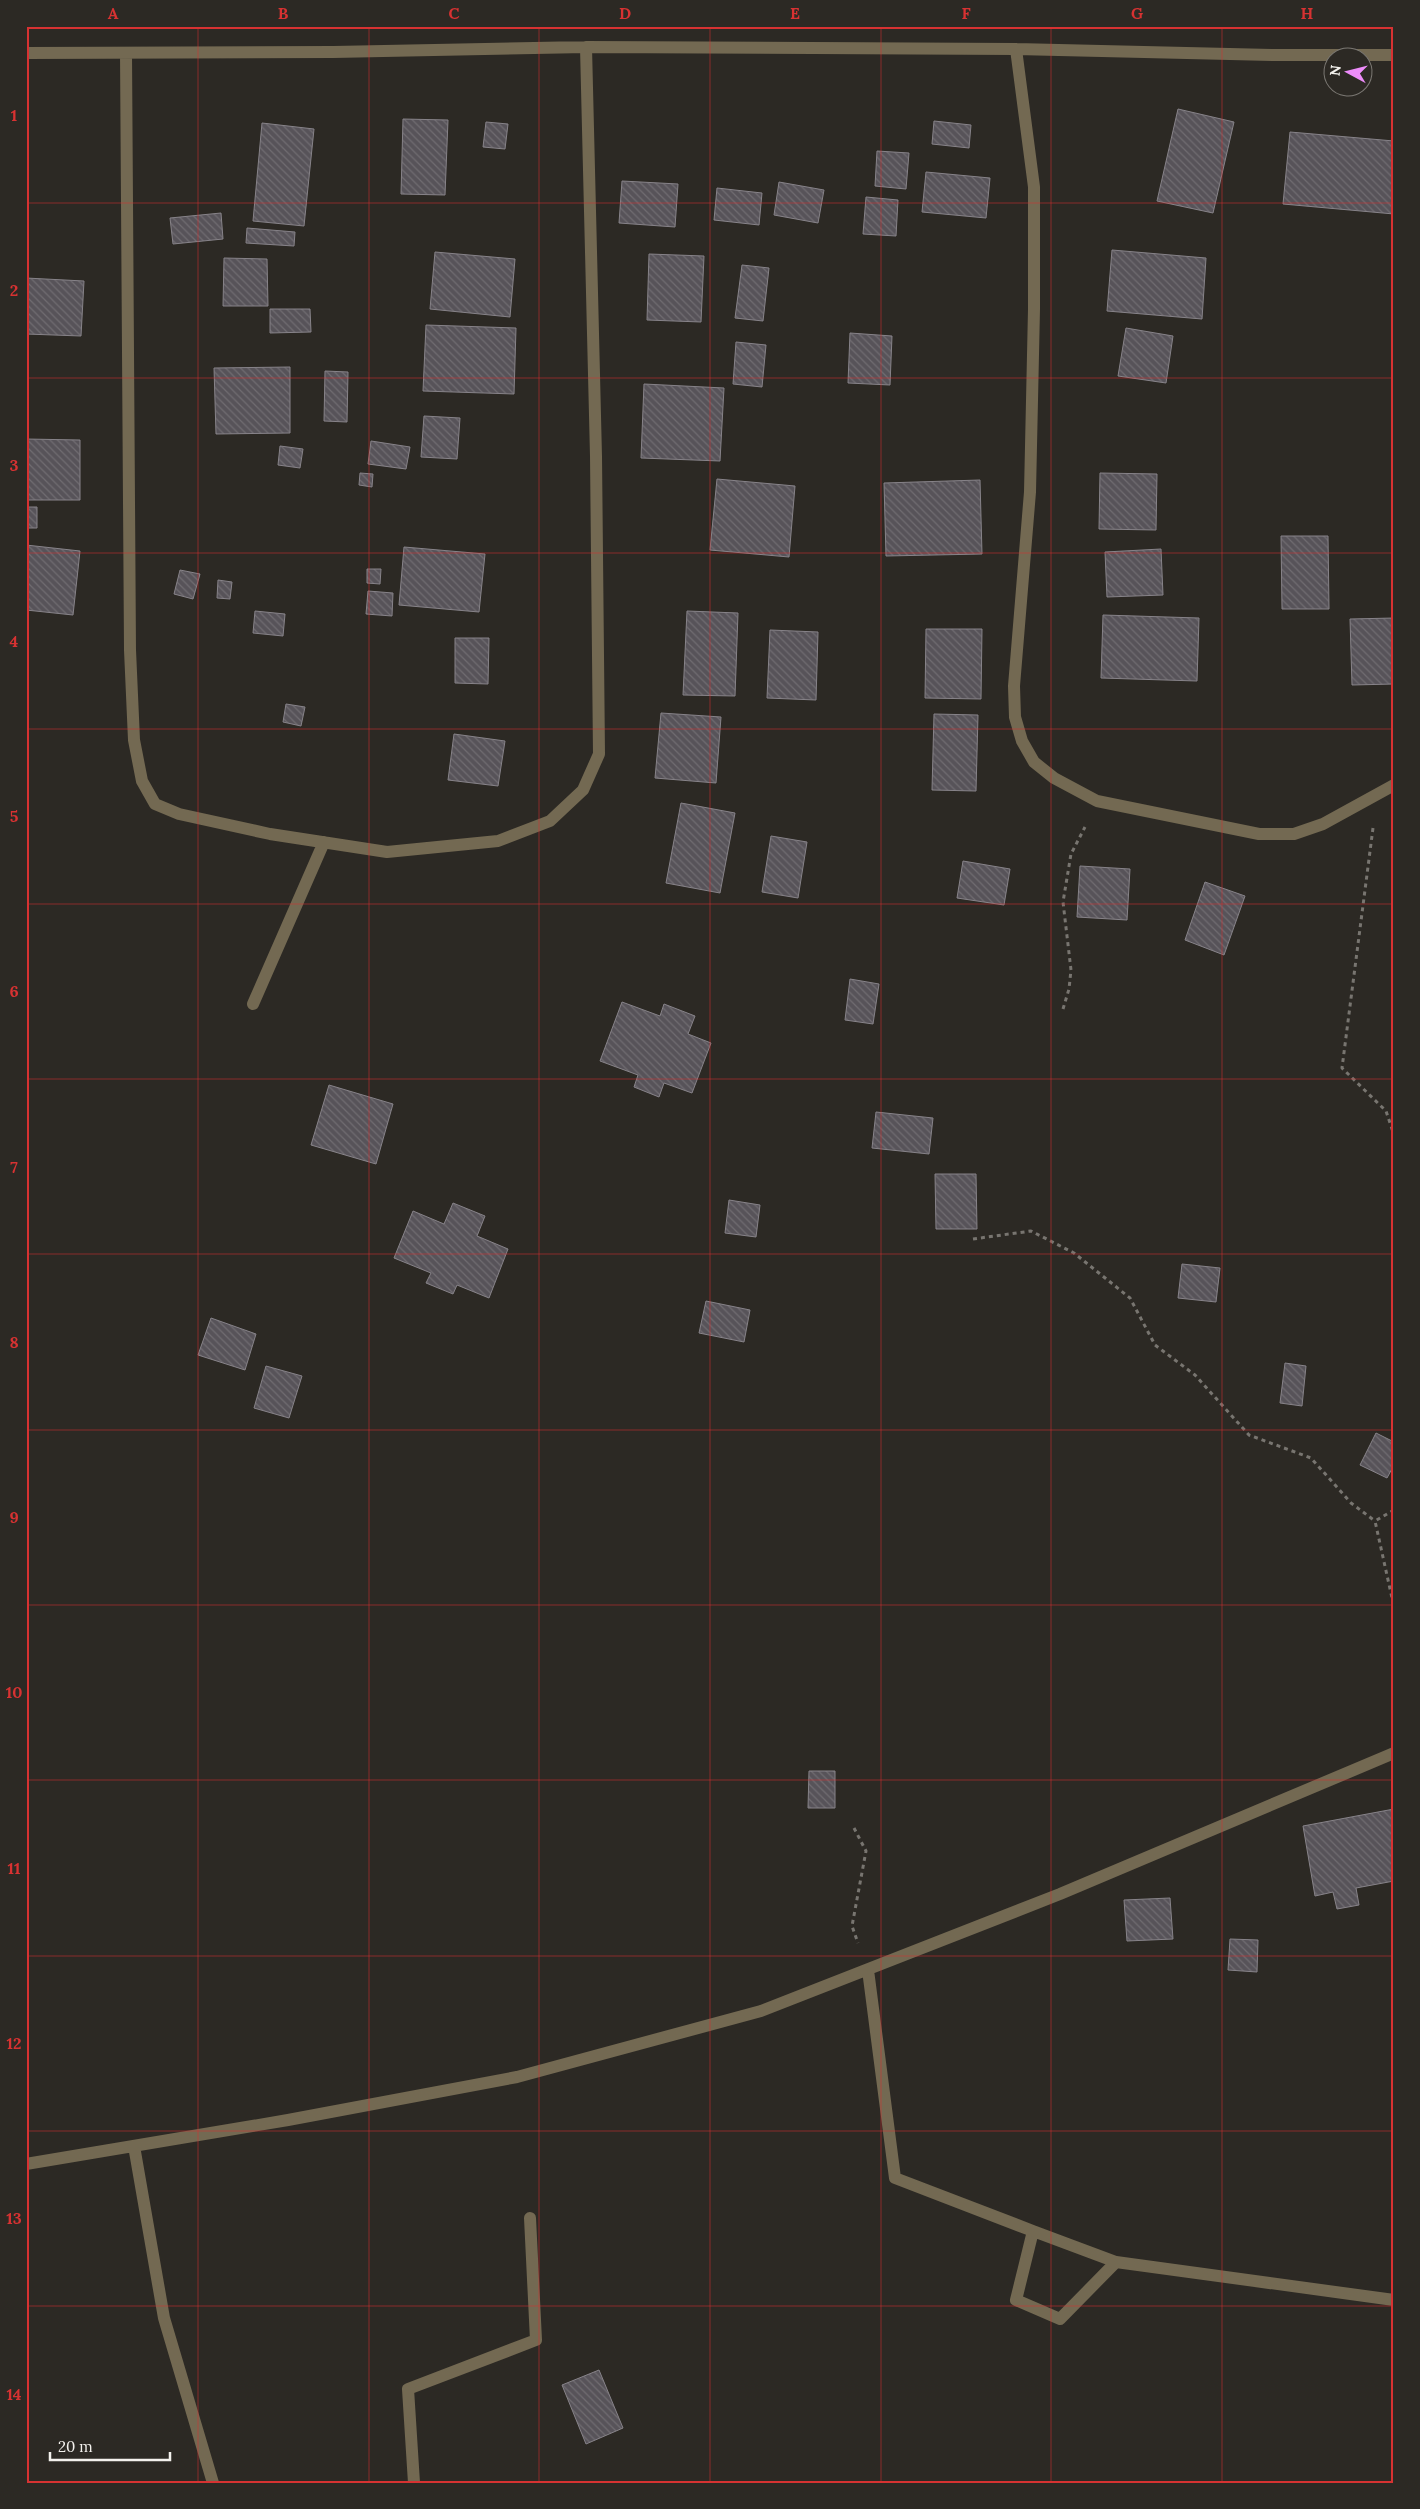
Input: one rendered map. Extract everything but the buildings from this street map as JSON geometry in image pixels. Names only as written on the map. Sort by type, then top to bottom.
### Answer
[{"type":"street","points":[[126,53],[130,650],[134,740],[142,780],[155,804],[179,814],[270,834],[388,852],[498,841],[550,821],[583,790],[599,754],[596,456],[586,47]]},
{"type":"street","points":[[26,53],[323,52],[586,47],[1016,49],[1272,55],[1394,55]]},
{"type":"street","points":[[1016,49],[1034,187],[1030,492],[1015,658],[1015,717],[1022,741],[1034,762],[1054,778],[1097,802],[1259,834],[1294,834],[1323,824],[1394,784]]},
{"type":"street","points":[[252,1004],[324,842]]},
{"type":"street","points":[[26,2164],[517,2077],[761,2011],[1060,1894],[1394,1752]]},
{"type":"street","points":[[868,1970],[895,2178],[1116,2262],[1394,2300]]},
{"type":"street","points":[[134,2146],[164,2318],[213,2483]]},
{"type":"street","points":[[414,2483],[408,2389],[536,2340],[530,2218]]},
{"type":"street","points":[[1033,2231],[1016,2300],[1060,2319],[1116,2262]]},
{"type":"path","points":[[1377,795],[1342,1068],[1386,1111],[1394,1136]]},
{"type":"path","points":[[1063,1009],[1069,989],[1071,970],[1063,902],[1066,878],[1071,854],[1097,802]]},
{"type":"path","points":[[973,1239],[1030,1231],[1074,1253],[1130,1298],[1155,1345],[1195,1375],[1249,1435],[1311,1458],[1351,1503],[1375,1521],[1394,1607]]},
{"type":"path","points":[[1375,1521],[1394,1510]]},
{"type":"path","points":[[854,1828],[866,1851],[852,1926],[868,1970]]}]
